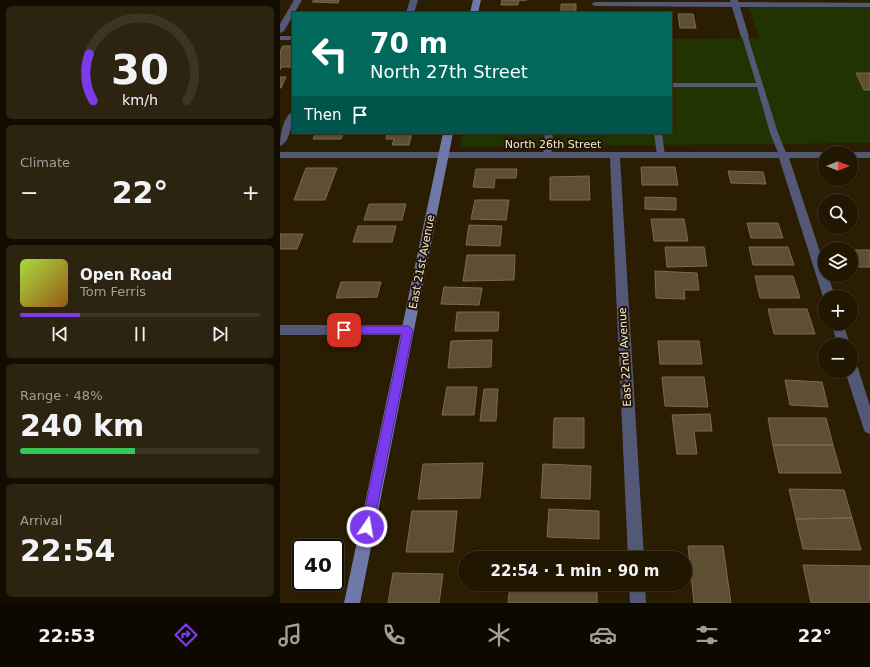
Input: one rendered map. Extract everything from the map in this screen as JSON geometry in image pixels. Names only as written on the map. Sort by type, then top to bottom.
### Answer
[{"type":"street","points":[[280,31],[298,0]]},
{"type":"street","points":[[410,12],[414,0]]},
{"type":"street","points":[[474,12],[477,0]]},
{"type":"street","points":[[594,12],[595,2],[870,5]]},
{"type":"street","points":[[735,3],[746,37]]},
{"type":"street","points":[[280,38],[292,38]]},
{"type":"street","points":[[280,143],[292,117]]},
{"type":"street","name":"East 21st Avenue","points":[[352,603],[448,134]]},
{"type":"street","name":"North 26th Street","points":[[280,155],[818,155]]},
{"type":"street","points":[[783,155],[826,290]]},
{"type":"street","points":[[858,155],[870,155]]},
{"type":"street","name":"East 22nd Avenue","points":[[615,156],[636,551]]},
{"type":"street","points":[[280,330],[408,330]]},
{"type":"street","points":[[854,378],[870,427]]},
{"type":"street","points":[[637,591],[638,603]]},
{"type":"lane","points":[[746,37],[759,85],[783,155]]},
{"type":"lane","points":[[672,85],[759,85]]},
{"type":"lane","points":[[547,156],[548,134]]},
{"type":"lane","points":[[658,134],[661,156]]},
{"type":"green space","points":[[747,2],[870,2],[870,143],[461,147],[463,134],[672,134],[672,39],[759,38]]},
{"type":"building","points":[[314,0],[339,0],[338,3],[312,2]]},
{"type":"building","points":[[502,0],[519,0],[518,5],[501,5]]},
{"type":"building","points":[[561,4],[576,4],[576,12],[561,12]]},
{"type":"building","points":[[678,14],[693,14],[696,28],[680,28]]},
{"type":"building","points":[[283,46],[292,46],[291,67],[282,67],[280,70],[280,51]]},
{"type":"building","points":[[856,73],[870,73],[870,90],[864,90]]},
{"type":"building","points":[[280,77],[286,77],[281,88],[280,88]]},
{"type":"building","points":[[316,134],[343,134],[341,139],[313,139]]},
{"type":"building","points":[[387,134],[412,134],[409,145],[392,145],[394,139],[386,139]]},
{"type":"building","points":[[641,167],[675,167],[678,185],[642,185]]},
{"type":"building","points":[[306,168],[337,168],[325,200],[294,200]]},
{"type":"building","points":[[476,169],[517,169],[516,178],[495,178],[494,188],[473,187]]},
{"type":"building","points":[[728,171],[763,172],[766,184],[731,183]]},
{"type":"building","points":[[589,176],[590,200],[550,200],[550,177]]},
{"type":"building","points":[[645,197],[676,198],[676,210],[645,209]]},
{"type":"building","points":[[475,200],[509,200],[506,220],[471,219]]},
{"type":"building","points":[[369,204],[406,204],[402,220],[364,220]]},
{"type":"building","points":[[651,219],[684,219],[688,241],[654,241]]},
{"type":"building","points":[[747,223],[778,223],[783,238],[751,238]]},
{"type":"building","points":[[469,225],[502,226],[500,246],[466,245]]},
{"type":"building","points":[[358,226],[396,226],[392,242],[353,242]]},
{"type":"building","points":[[280,234],[303,234],[297,249],[280,249]]},
{"type":"building","points":[[665,247],[704,247],[707,266],[667,267]]},
{"type":"building","points":[[749,247],[788,247],[794,265],[753,265]]},
{"type":"building","points":[[858,250],[870,250],[870,267],[858,267]]},
{"type":"building","points":[[467,255],[515,255],[514,280],[463,281]]},
{"type":"building","points":[[655,271],[697,273],[699,290],[684,290],[685,299],[656,298]]},
{"type":"building","points":[[755,276],[793,276],[800,298],[760,298]]},
{"type":"building","points":[[341,282],[381,282],[377,297],[336,298]]},
{"type":"building","points":[[444,287],[482,288],[479,305],[441,304]]},
{"type":"building","points":[[768,309],[807,309],[815,334],[774,334]]},
{"type":"building","points":[[457,312],[499,312],[498,331],[455,331]]},
{"type":"building","points":[[492,340],[491,367],[448,368],[451,341]]},
{"type":"building","points":[[658,341],[699,341],[702,364],[660,364]]},
{"type":"building","points":[[662,377],[704,377],[708,407],[665,406]]},
{"type":"building","points":[[785,380],[822,382],[828,407],[790,405]]},
{"type":"building","points":[[447,387],[477,387],[474,415],[442,415]]},
{"type":"building","points":[[484,389],[498,389],[496,421],[480,421]]},
{"type":"building","points":[[710,414],[712,431],[694,431],[697,454],[677,454],[672,415]]},
{"type":"building","points":[[554,418],[584,418],[584,448],[553,448]]},
{"type":"building","points":[[768,418],[826,418],[833,445],[773,445]]},
{"type":"building","points":[[773,445],[833,445],[841,473],[779,473]]},
{"type":"building","points":[[483,463],[480,498],[418,499],[423,464]]},
{"type":"building","points":[[543,464],[591,466],[590,499],[541,498]]},
{"type":"building","points":[[789,489],[844,490],[852,518],[796,519]]},
{"type":"building","points":[[549,509],[599,511],[599,539],[547,537]]},
{"type":"building","points":[[412,511],[457,511],[453,552],[406,552]]},
{"type":"building","points":[[852,518],[861,550],[803,549],[796,519]]},
{"type":"building","points":[[688,546],[723,546],[731,603],[694,603],[692,584],[692,551],[689,551]]},
{"type":"building","points":[[803,565],[870,566],[870,603],[811,603]]},
{"type":"building","points":[[393,573],[443,574],[439,603],[388,603]]},
{"type":"building","points":[[509,591],[597,591],[597,603],[508,603]]},
{"type":"route","points":[[344,330],[408,330],[367,527]]}]
